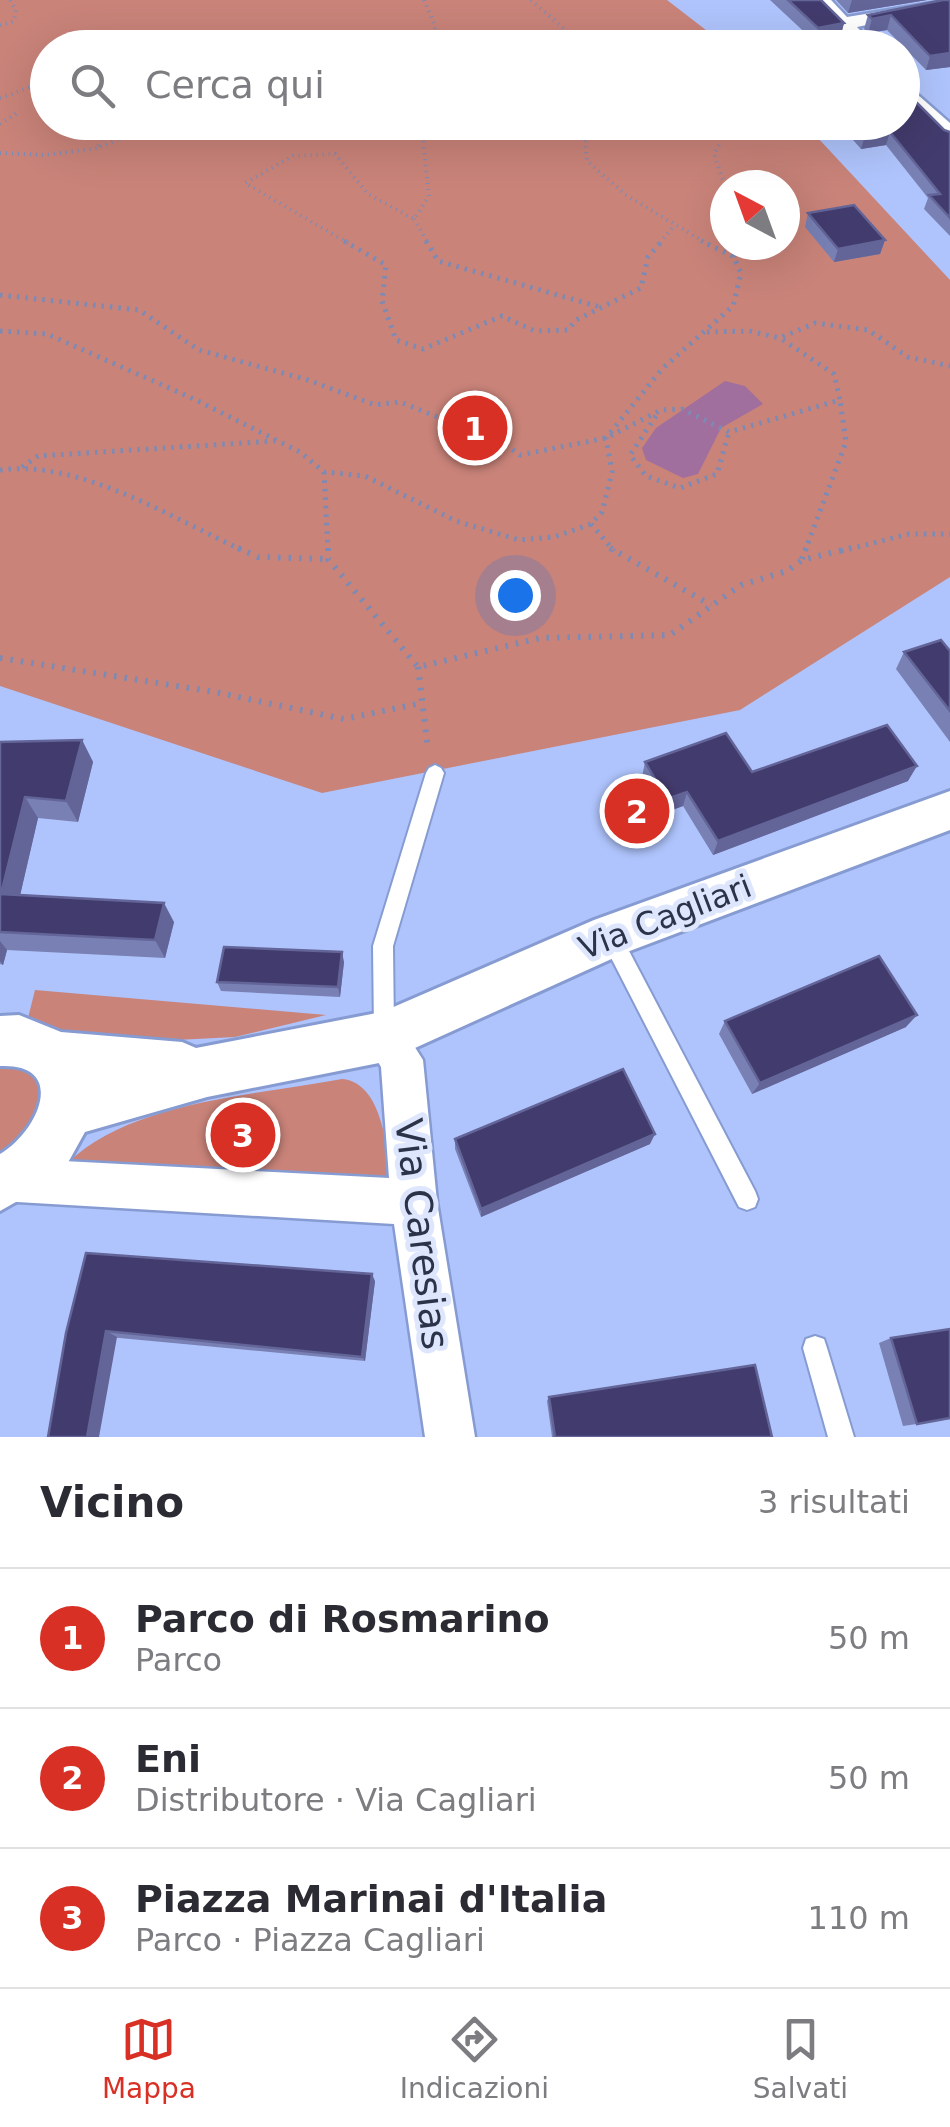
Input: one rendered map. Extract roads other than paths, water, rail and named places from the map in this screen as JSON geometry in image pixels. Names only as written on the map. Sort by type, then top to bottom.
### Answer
[{"type":"street","points":[[820,0],[851,30]]},
{"type":"street","points":[[845,23],[950,2]]},
{"type":"street","points":[[920,105],[950,136]]},
{"type":"street","name":"Via Cagliari","points":[[207,1070],[384,1037],[610,936],[950,810]]},
{"type":"street","name":"Via Caresias","points":[[384,1037],[402,1060],[414,1202],[450,1437]]},
{"type":"street","points":[[0,1041],[33,1042],[55,1057],[207,1070]]},
{"type":"street","points":[[3,1183],[40,1160],[58,1137],[67,1111],[68,1088],[55,1057]]},
{"type":"street","points":[[67,1111],[207,1070]]},
{"type":"street","points":[[3,1183],[414,1202]]},
{"type":"lane","points":[[384,1037],[383,946],[435,774]]},
{"type":"lane","points":[[610,936],[747,1199]]},
{"type":"lane","points":[[814,1348],[840,1437]]},
{"type":"place","name":"Parco di Rosmarino","points":[[475,428]]},
{"type":"place","name":"Eni","points":[[637,811]]},
{"type":"place","name":"Piazza Marinai d'Italia","points":[[243,1135]]}]
